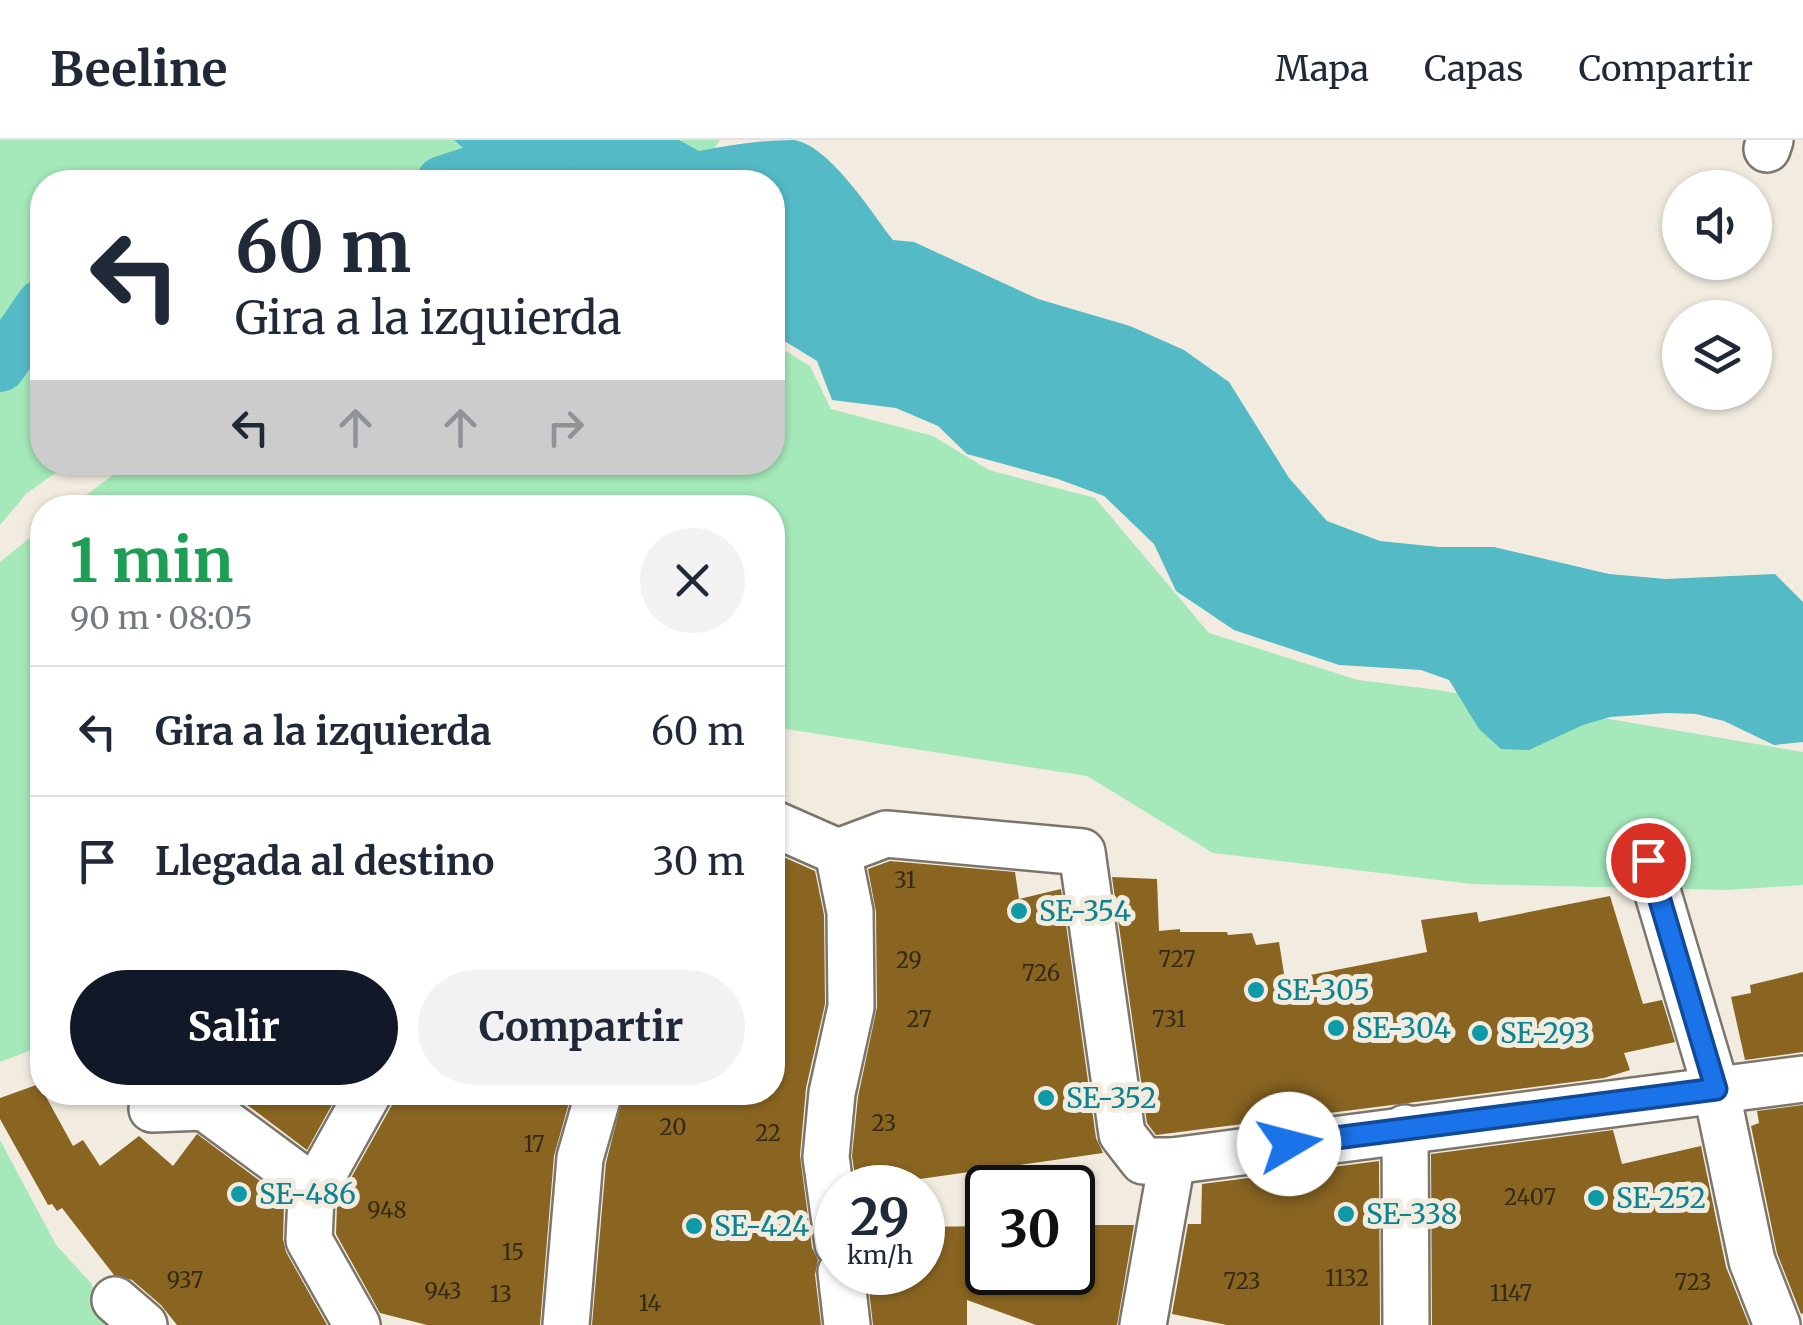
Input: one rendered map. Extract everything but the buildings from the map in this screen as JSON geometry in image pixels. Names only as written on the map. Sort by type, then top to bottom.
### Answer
[{"type":"street","points":[[785,829],[838,852],[886,834],[1082,852],[1122,1134],[1142,1161],[1803,1078]]},
{"type":"street","points":[[827,1165],[832,1093],[851,1007],[850,912],[838,852]]},
{"type":"street","points":[[1648,860],[1716,1089],[1752,1261],[1777,1325]]},
{"type":"street","points":[[357,1325],[309,1240],[311,1196],[362,1105]]},
{"type":"street","points":[[566,1325],[580,1158],[595,1105]]},
{"type":"street","points":[[152,1109],[204,1107],[296,1174],[311,1196]]},
{"type":"street","points":[[1405,1128],[1406,1325]]},
{"type":"street","points":[[1143,1325],[1172,1160]]},
{"type":"street","points":[[844,1295],[847,1325]]},
{"type":"green space","points":[[0,140],[720,140],[699,170],[30,170],[30,475],[52,475],[26,494],[0,525]]},
{"type":"green space","points":[[785,350],[810,366],[831,409],[933,436],[989,470],[1095,498],[1209,633],[1358,680],[1803,752],[1803,885],[1728,890],[1472,884],[1213,853],[1087,776],[785,729],[785,495],[86,495],[113,475],[785,475]]},
{"type":"green space","points":[[30,538],[30,1051],[0,1062],[0,562]]},
{"type":"green space","points":[[0,1140],[56,1245],[91,1283],[107,1325],[0,1325]]},
{"type":"water","points":[[454,140],[679,140],[699,151],[770,141],[794,140],[807,145],[835,167],[893,240],[914,242],[1038,299],[1130,326],[1184,350],[1229,382],[1289,478],[1327,521],[1380,541],[1494,547],[1609,574],[1666,579],[1775,574],[1803,602],[1803,742],[1774,745],[1724,721],[1668,713],[1610,717],[1529,750],[1501,749],[1479,729],[1449,680],[1421,670],[1339,665],[1234,630],[1176,591],[1154,544],[1104,496],[967,454],[938,426],[896,408],[832,400],[817,361],[785,341],[785,170],[488,170]]},
{"type":"waterway","points":[[479,170],[570,140]]},
{"type":"waterway","points":[[0,366],[30,322]]},
{"type":"place","name":"SE-354","points":[[1019,911]]},
{"type":"place","name":"SE-305","points":[[1256,990]]},
{"type":"place","name":"SE-304","points":[[1336,1028]]},
{"type":"place","name":"SE-293","points":[[1480,1033]]},
{"type":"place","name":"SE-352","points":[[1046,1098]]},
{"type":"place","name":"SE-486","points":[[239,1194]]},
{"type":"place","name":"SE-252","points":[[1596,1198]]},
{"type":"place","name":"SE-338","points":[[1346,1214]]},
{"type":"place","name":"SE-424","points":[[694,1226]]},
{"type":"route","points":[[1289,1144],[1716,1089],[1648,860]]}]
